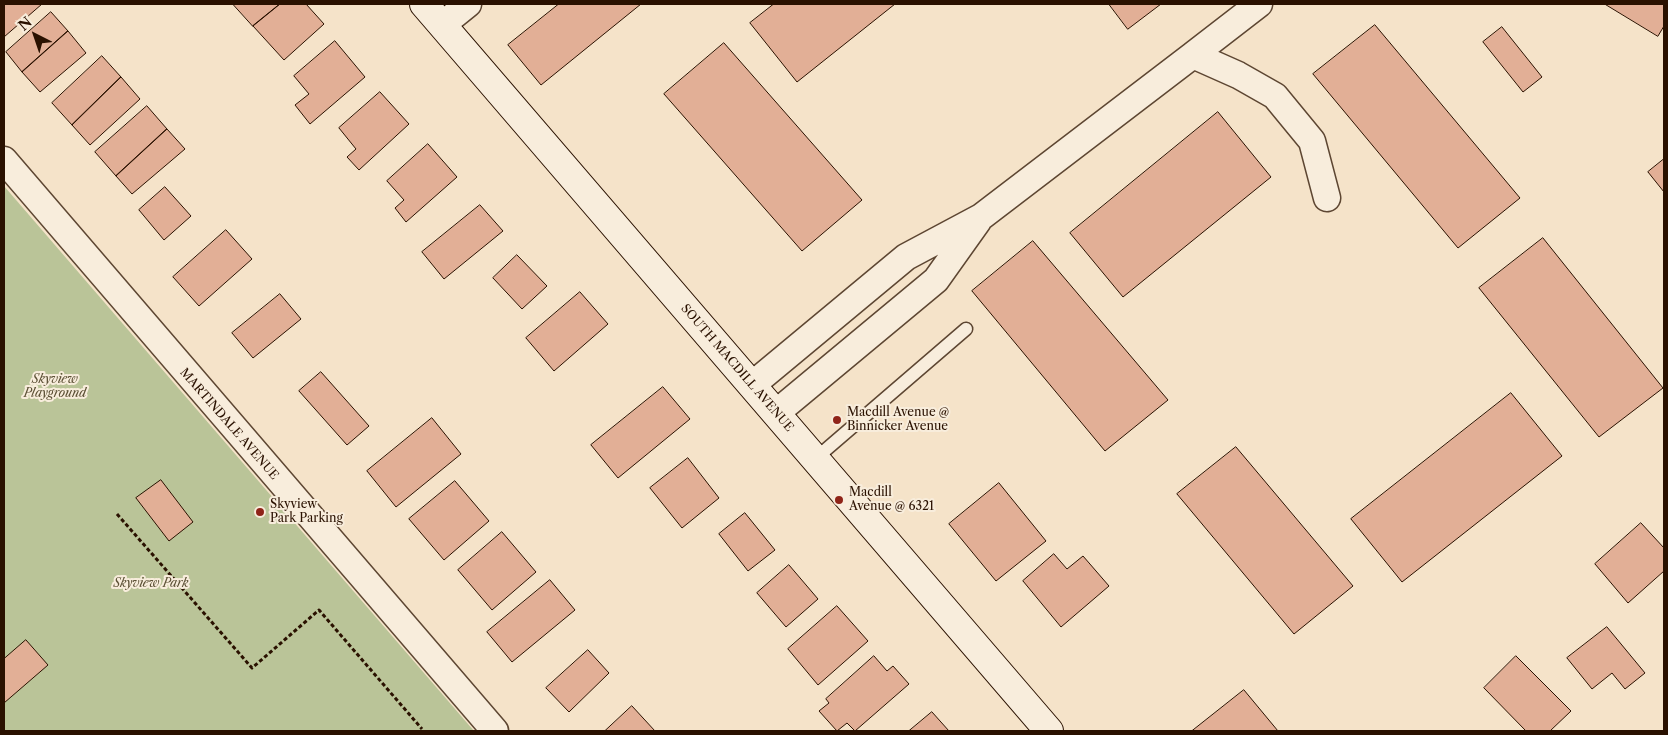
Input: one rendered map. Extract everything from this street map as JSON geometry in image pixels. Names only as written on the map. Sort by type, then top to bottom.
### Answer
[{"type":"street","name":"SOUTH MACDILL AVENUE","points":[[424,4],[1049,731]]},
{"type":"street","points":[[442,25],[468,4]]},
{"type":"street","points":[[752,385],[906,257],[981,217],[1258,4]]},
{"type":"street","points":[[1193,55],[1238,75],[1275,96],[1312,141],[1327,198]]},
{"type":"street","name":"MARTINDALE AVENUE","points":[[4,160],[495,731]]},
{"type":"street","points":[[776,413],[936,280],[981,217]]},
{"type":"lane","points":[[815,458],[966,329]]},
{"type":"path","points":[[117,514],[252,668],[319,610],[422,729]]},
{"type":"green space","name":"Skyview Park","points":[[4,186],[474,731],[4,731]]},
{"type":"building","points":[[4,4],[42,4],[4,37]]},
{"type":"building","points":[[233,4],[280,4],[253,26]]},
{"type":"building","points":[[280,4],[306,4],[324,24],[284,60],[253,26]]},
{"type":"building","points":[[559,4],[641,4],[541,85],[508,45]]},
{"type":"building","points":[[774,4],[895,4],[797,82],[750,23]]},
{"type":"building","points":[[1109,4],[1161,4],[1128,29]]},
{"type":"building","points":[[1605,4],[1664,4],[1664,26],[1658,36]]},
{"type":"building","points":[[51,12],[68,31],[22,72],[6,52]]},
{"type":"building","points":[[1375,25],[1520,198],[1458,248],[1313,74]]},
{"type":"building","points":[[1502,27],[1542,77],[1523,92],[1483,42]]},
{"type":"building","points":[[68,31],[86,53],[40,92],[22,72]]},
{"type":"building","points":[[335,41],[365,77],[310,124],[295,105],[309,94],[294,76]]},
{"type":"building","points":[[724,43],[862,200],[802,251],[664,94]]},
{"type":"building","points":[[102,56],[121,77],[72,125],[52,103]]},
{"type":"building","points":[[121,77],[140,99],[90,145],[72,125]]},
{"type":"building","points":[[380,92],[409,124],[359,170],[347,157],[356,149],[339,128]]},
{"type":"building","points":[[147,106],[167,129],[116,176],[95,152]]},
{"type":"building","points":[[1218,112],[1271,177],[1123,297],[1070,233]]},
{"type":"building","points":[[167,129],[185,149],[132,194],[116,176]]},
{"type":"building","points":[[428,144],[457,177],[406,222],[395,208],[404,200],[387,181]]},
{"type":"building","points":[[1664,159],[1664,192],[1648,172]]},
{"type":"building","points":[[165,187],[191,216],[164,240],[139,210]]},
{"type":"building","points":[[480,205],[503,231],[444,279],[422,252]]},
{"type":"building","points":[[226,230],[252,259],[199,306],[173,277]]},
{"type":"building","points":[[1543,238],[1663,388],[1599,437],[1479,288]]},
{"type":"building","points":[[1033,241],[1168,400],[1105,451],[972,291]]},
{"type":"building","points":[[517,255],[547,286],[522,309],[493,278]]},
{"type":"building","points":[[580,292],[608,324],[554,371],[526,338]]},
{"type":"building","points":[[280,294],[301,319],[253,358],[232,333]]},
{"type":"building","points":[[321,372],[369,426],[347,445],[299,391]]},
{"type":"building","points":[[663,387],[690,419],[618,478],[591,445]]},
{"type":"building","points":[[1511,393],[1562,456],[1402,582],[1351,519]]},
{"type":"building","points":[[432,418],[461,454],[396,507],[367,471]]},
{"type":"building","points":[[1236,447],[1353,586],[1294,634],[1177,494]]},
{"type":"building","points":[[688,458],[719,498],[682,528],[650,488]]},
{"type":"building","points":[[161,480],[193,522],[169,541],[136,498]]},
{"type":"building","points":[[455,481],[489,521],[444,560],[409,519]]},
{"type":"building","points":[[999,483],[1046,541],[996,581],[949,524]]},
{"type":"building","points":[[745,513],[775,550],[748,571],[719,534]]},
{"type":"building","points":[[1641,523],[1664,548],[1664,571],[1628,603],[1595,564]]},
{"type":"building","points":[[502,532],[536,572],[492,610],[458,570]]},
{"type":"building","points":[[1054,554],[1067,569],[1083,556],[1109,586],[1061,627],[1023,581]]},
{"type":"building","points":[[789,565],[818,599],[786,627],[757,593]]},
{"type":"building","points":[[550,580],[575,610],[512,662],[487,632]]},
{"type":"building","points":[[837,606],[868,641],[818,685],[788,649]]},
{"type":"building","points":[[1607,627],[1645,673],[1625,689],[1612,673],[1592,689],[1567,658]]},
{"type":"building","points":[[26,640],[48,665],[4,703],[4,659]]},
{"type":"building","points":[[588,650],[609,673],[569,712],[546,688]]},
{"type":"building","points":[[874,656],[887,671],[893,666],[909,684],[855,731],[847,723],[837,731],[819,711],[829,703],[826,699]]},
{"type":"building","points":[[1516,656],[1571,711],[1550,731],[1526,731],[1484,688]]},
{"type":"building","points":[[1244,690],[1278,731],[1192,731]]},
{"type":"building","points":[[632,706],[655,731],[605,731]]},
{"type":"building","points":[[932,712],[949,731],[909,731]]},
{"type":"place","name":"Macdill Avenue @ Binnicker Avenue","points":[[837,420]]},
{"type":"place","name":"Macdill Avenue @ 6321","points":[[839,500]]},
{"type":"place","name":"Skyview Park Parking","points":[[260,512]]},
{"type":"park label","name":"Skyview Playground","points":[[55,387]]}]
